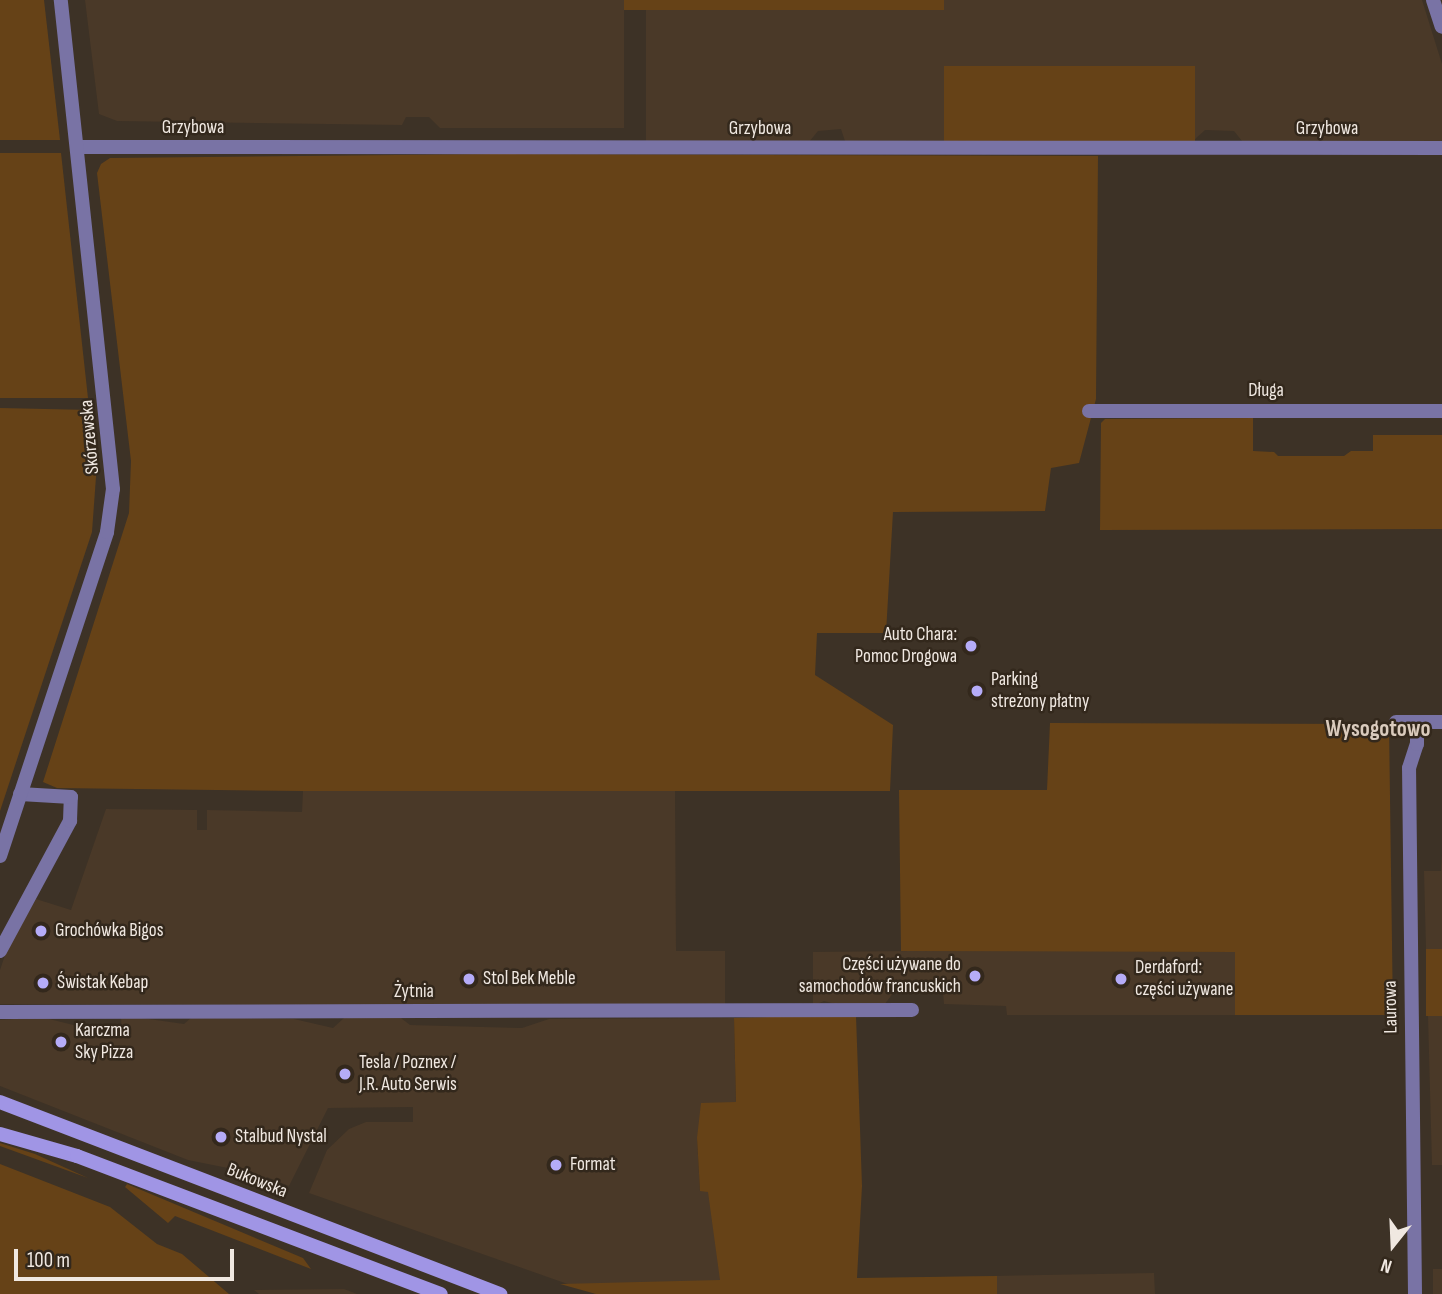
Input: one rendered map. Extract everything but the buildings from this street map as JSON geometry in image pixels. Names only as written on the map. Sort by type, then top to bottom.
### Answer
[{"type":"main road","name":"Bukowska","points":[[0,1102],[500,1294]]},
{"type":"main road","name":"Bukowska","points":[[0,1134],[132,1175],[441,1294]]},
{"type":"street","name":"Skórzewska","points":[[0,856],[107,532],[113,500],[111,447],[61,0]]},
{"type":"street","points":[[1433,0],[1442,27]]},
{"type":"street","name":"Grzybowa","points":[[78,147],[1442,148]]},
{"type":"street","name":"Długa","points":[[1089,411],[1442,411]]},
{"type":"street","points":[[1396,722],[1442,722]]},
{"type":"street","name":"Laurowa","points":[[1415,1294],[1409,768],[1417,744],[1417,722]]},
{"type":"street","points":[[0,951],[70,821],[71,797],[20,794]]},
{"type":"street","name":"Żytnia","points":[[0,1012],[912,1010]]},
{"type":"shaded area","points":[[0,0],[44,0],[60,140],[0,140]]},
{"type":"shaded area","points":[[85,0],[624,0],[624,128],[440,128],[429,117],[406,117],[402,125],[117,121],[99,114]]},
{"type":"shaded area","points":[[624,0],[944,0],[944,10],[624,10]]},
{"type":"shaded area","points":[[944,0],[1422,0],[1442,64],[1442,141],[1242,141],[1234,131],[1205,130],[1193,141],[1194,66],[945,66],[944,141],[845,141],[841,129],[818,131],[809,142],[646,141],[646,10],[944,9]]},
{"type":"shaded area","points":[[944,66],[1195,66],[1195,141],[944,141]]},
{"type":"shaded area","points":[[0,153],[61,153],[88,398],[0,398]]},
{"type":"shaded area","points":[[493,154],[1098,156],[1096,399],[1079,463],[1051,468],[1045,511],[893,512],[886,633],[817,633],[815,675],[893,725],[890,791],[303,791],[57,788],[43,782],[129,513],[131,461],[97,173],[101,164],[110,158]]},
{"type":"shaded area","points":[[0,408],[91,410],[97,463],[92,532],[0,811]]},
{"type":"shaded area","points":[[1253,418],[1253,451],[1274,452],[1278,456],[1344,456],[1351,451],[1373,451],[1373,435],[1442,435],[1442,529],[1100,530],[1101,423],[1105,419]]},
{"type":"shaded area","points":[[1050,723],[1389,724],[1393,1015],[1235,1015],[1235,952],[901,951],[899,790],[1047,790]]},
{"type":"shaded area","points":[[303,791],[675,791],[676,951],[725,951],[725,1006],[0,1004],[0,970],[6,952],[36,899],[71,910],[106,809],[197,810],[197,830],[207,830],[207,810],[302,812]]},
{"type":"shaded area","points":[[1442,854],[1442,949],[1426,949],[1424,871],[1441,871]]},
{"type":"shaded area","points":[[1426,949],[1442,949],[1442,1016],[1426,1016]]},
{"type":"shaded area","points":[[813,952],[1235,952],[1235,1015],[1007,1015],[1006,1006],[944,1004],[943,992],[894,992],[884,1005],[839,1005],[824,1001],[813,1006]]},
{"type":"shaded area","points":[[856,1016],[862,1186],[857,1278],[997,1276],[997,1294],[596,1294],[560,1284],[720,1280],[708,1192],[700,1191],[697,1138],[701,1103],[736,1102],[734,1018]]},
{"type":"shaded area","points":[[1428,1016],[1442,1016],[1442,1165],[1432,1165]]},
{"type":"shaded area","points":[[41,1017],[122,1037],[121,1017],[184,1024],[192,1017],[294,1019],[333,1028],[344,1018],[401,1018],[410,1025],[522,1028],[549,1019],[734,1018],[736,1102],[697,1138],[700,1191],[708,1191],[771,1280],[1154,1273],[1155,1294],[596,1294],[309,1193],[327,1150],[349,1129],[366,1122],[413,1122],[413,1107],[328,1108],[289,1186],[267,1177],[264,1182],[233,1169],[188,1160],[0,1086],[0,1020]]},
{"type":"shaded area","points":[[0,1143],[35,1154],[88,1178],[0,1146]]},
{"type":"shaded area","points":[[0,1164],[110,1207],[157,1244],[182,1254],[229,1294],[0,1294]]},
{"type":"shaded area","points":[[127,1184],[303,1258],[311,1269],[175,1216],[168,1223],[125,1187]]},
{"type":"shaded area","points":[[1433,1269],[1442,1269],[1442,1294],[1433,1294]]},
{"type":"shaded area","points":[[344,1289],[357,1294],[259,1294],[254,1290]]},
{"type":"place","name":"Auto Chara: Pomoc Drogowa","points":[[971,646]]},
{"type":"place","name":"Parking streżony płatny","points":[[977,691]]},
{"type":"place","name":"Grochówka Bigos","points":[[41,931]]},
{"type":"place","name":"Części używane do samochodów francuskich","points":[[975,976]]},
{"type":"place","name":"Stol Bek Meble","points":[[469,979]]},
{"type":"place","name":"Derdaford: części używane","points":[[1121,979]]},
{"type":"place","name":"Świstak Kebap","points":[[43,983]]},
{"type":"place","name":"Karczma Sky Pizza","points":[[61,1042]]},
{"type":"place","name":"Tesla / Poznex / J.R. Auto Serwis","points":[[345,1074]]},
{"type":"place","name":"Stalbud Nystal","points":[[221,1137]]},
{"type":"place","name":"Format","points":[[556,1165]]},
{"type":"district","name":"Wysogotowo","points":[[1378,729]]}]
